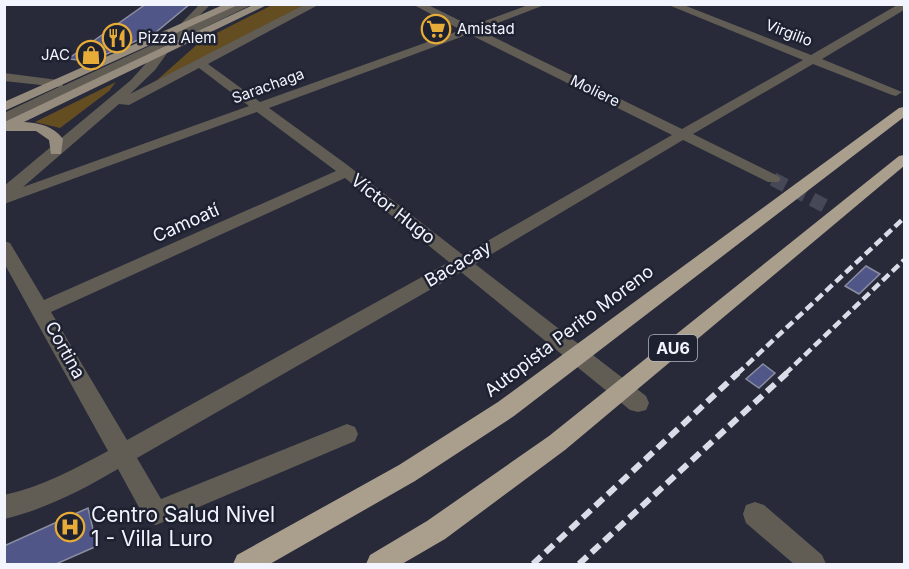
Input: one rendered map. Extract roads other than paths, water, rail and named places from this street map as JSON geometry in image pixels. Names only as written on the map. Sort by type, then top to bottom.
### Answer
[{"type":"highway","name":"Autopista Perito Moreno","points":[[246,564],[407,473],[506,409],[904,111]]},
{"type":"highway","name":"AU6","points":[[379,564],[436,530],[557,443],[904,159]]},
{"type":"main road","points":[[4,107],[174,37],[236,4]]},
{"type":"main road","points":[[4,128],[264,4]]},
{"type":"main road","points":[[4,128],[32,127],[48,131],[56,139],[56,151]]},
{"type":"street","points":[[4,194],[104,112],[161,55],[174,37],[206,4]]},
{"type":"street","points":[[4,118],[248,4]]},
{"type":"street","points":[[104,112],[315,4]]},
{"type":"street","name":"Moliere","points":[[417,4],[773,179]]},
{"type":"street","name":"Sarachaga","points":[[4,199],[542,4]]},
{"type":"street","name":"Virgilio","points":[[671,4],[896,92]]},
{"type":"street","name":"Bacacay","points":[[4,507],[48,494],[123,454],[462,263],[904,6]]},
{"type":"street","name":"Víctor Hugo","points":[[201,64],[346,172],[638,403]]},
{"type":"street","points":[[4,77],[58,84]]},
{"type":"street","name":"Camoatí","points":[[41,309],[346,172]]},
{"type":"street","name":"Cortina","points":[[4,247],[156,513],[346,434]]},
{"type":"street","points":[[754,514],[813,564]]},
{"type":"tunnel","points":[[773,179],[827,207]]},
{"type":"railway","points":[[737,374],[904,218]]},
{"type":"railway","points":[[785,374],[904,260]]},
{"type":"railway","points":[[533,564],[738,373]]},
{"type":"railway","points":[[579,564],[787,373]]},
{"type":"place","name":"Amistad","points":[[436,29]]},
{"type":"place","name":"Pizza Alem","points":[[117,38]]},
{"type":"place","name":"JAC","points":[[91,55]]},
{"type":"place","name":"Centro Salud Nivel 1 - Villa Luro","points":[[70,527]]}]
